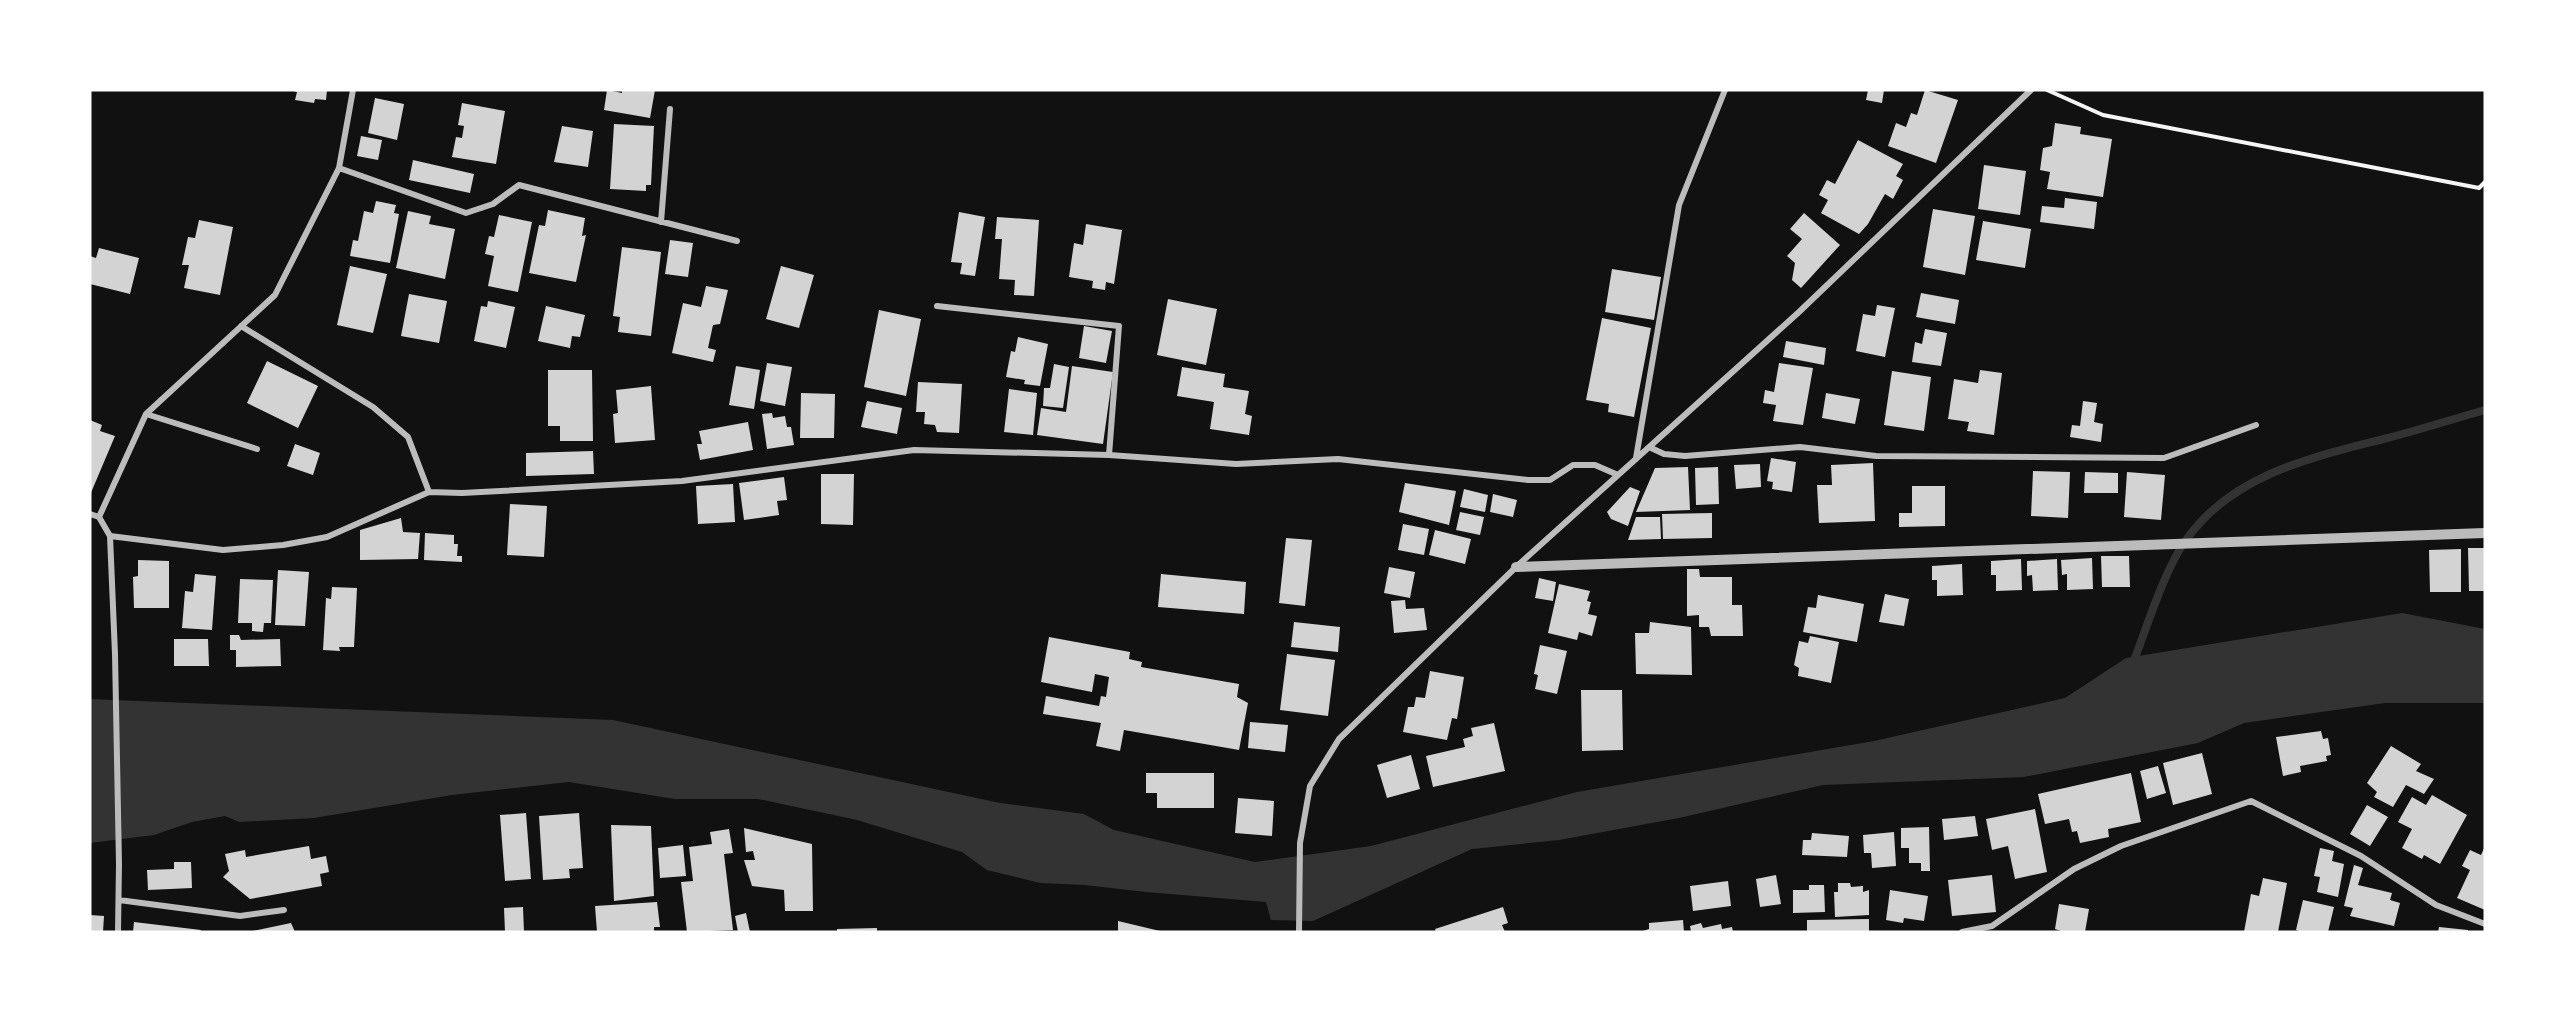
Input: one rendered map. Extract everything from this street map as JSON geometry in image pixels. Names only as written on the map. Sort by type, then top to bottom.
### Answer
[{"type":"street","points":[[99,517],[146,414],[275,295],[339,168],[353,90]]},
{"type":"street","points":[[1636,459],[1679,205],[1725,90]]},
{"type":"street","points":[[1299,932],[1300,843],[1310,786],[1339,739],[1516,567],[1799,312],[2031,90]]},
{"type":"street","points":[[661,222],[670,109]]},
{"type":"street","points":[[339,168],[466,213],[493,204],[519,185],[736,241]]},
{"type":"street","points":[[937,306],[1119,326],[1109,455]]},
{"type":"street","points":[[241,326],[373,407],[408,437],[429,492]]},
{"type":"street","points":[[146,414],[257,449]]},
{"type":"street","points":[[1649,447],[1664,454],[1685,456],[1800,447],[1876,456],[2164,458],[2256,425]]},
{"type":"street","points":[[110,536],[223,550],[283,545],[327,537],[429,492],[462,493],[682,481],[914,450],[1109,455],[1236,464],[1338,459],[1528,480],[1550,480],[1573,465],[1595,465],[1618,475]]},
{"type":"street","points":[[90,514],[99,517],[110,536],[115,654],[118,932]]},
{"type":"street","points":[[1516,567],[2485,533]]},
{"type":"street","points":[[1962,932],[1992,926],[2073,869],[2121,846],[2251,801],[2361,856],[2436,905],[2485,924]]},
{"type":"street","points":[[119,900],[240,916],[284,910]]},
{"type":"path","points":[[2047,90],[2103,115],[2479,188],[2485,182]]},
{"type":"shaded area","points":[[2402,613],[2485,629],[2485,703],[2385,703],[2244,723],[2198,743],[2024,777],[1823,785],[1679,818],[1559,840],[1472,849],[1313,921],[1271,920],[1266,902],[1040,883],[987,870],[962,852],[857,820],[758,799],[675,799],[569,782],[452,795],[314,818],[239,822],[225,816],[192,822],[154,835],[90,843],[90,699],[613,720],[1000,803],[1084,814],[1114,830],[1255,862],[1371,846],[1577,792],[1874,741],[2065,698],[2126,658]]},
{"type":"building","points":[[290,90],[327,90],[326,100],[315,99],[314,103],[295,100],[297,92]]},
{"type":"building","points":[[607,90],[622,93],[622,90],[655,90],[650,118],[604,110]]},
{"type":"building","points":[[1868,90],[1884,90],[1882,103],[1866,100]]},
{"type":"building","points":[[1925,90],[1958,100],[1936,163],[1888,146],[1896,123],[1906,127],[1911,113],[1917,115]]},
{"type":"building","points":[[375,98],[404,104],[397,140],[368,133]]},
{"type":"building","points":[[462,103],[505,111],[496,164],[452,157],[456,137],[462,138],[464,126],[458,125]]},
{"type":"building","points":[[2055,123],[2081,127],[2080,134],[2112,139],[2103,197],[2047,189],[2050,172],[2040,170],[2043,148],[2052,146]]},
{"type":"building","points":[[614,124],[654,126],[651,185],[646,185],[646,191],[610,189]]},
{"type":"building","points":[[562,126],[593,131],[588,167],[554,162]]},
{"type":"building","points":[[361,136],[382,140],[378,160],[357,156]]},
{"type":"building","points":[[1858,140],[1903,164],[1896,176],[1903,180],[1893,199],[1885,194],[1868,224],[1859,234],[1821,213],[1828,200],[1819,195],[1827,180],[1835,184]]},
{"type":"building","points":[[413,160],[474,174],[470,193],[409,180]]},
{"type":"building","points":[[1984,165],[2026,171],[2020,215],[1978,209]]},
{"type":"building","points":[[2065,198],[2097,202],[2094,229],[2040,222],[2042,206],[2064,208]]},
{"type":"building","points":[[376,201],[396,205],[394,213],[399,214],[390,263],[350,256],[353,240],[358,241],[364,211],[373,213]]},
{"type":"building","points":[[1933,209],[1975,216],[1965,275],[1923,267]]},
{"type":"building","points":[[548,210],[585,218],[582,236],[586,235],[576,282],[529,273],[539,225],[545,226]]},
{"type":"building","points":[[408,211],[431,216],[429,224],[455,229],[445,279],[396,268]]},
{"type":"building","points":[[959,212],[985,217],[975,276],[960,274],[962,263],[951,262]]},
{"type":"building","points":[[1804,213],[1840,245],[1801,288],[1792,280],[1795,263],[1787,256],[1802,239],[1790,229]]},
{"type":"building","points":[[499,215],[532,222],[518,292],[488,286],[494,256],[485,254],[489,236],[494,237]]},
{"type":"building","points":[[997,217],[1039,220],[1034,296],[1014,295],[1015,280],[999,279],[1002,239],[995,239]]},
{"type":"building","points":[[199,220],[233,227],[220,295],[184,288],[189,265],[182,265],[188,237],[195,238]]},
{"type":"building","points":[[1983,221],[2031,229],[2025,268],[1976,260]]},
{"type":"building","points":[[1086,224],[1122,230],[1114,284],[1106,282],[1105,290],[1092,288],[1093,281],[1069,277],[1074,243],[1083,245]]},
{"type":"building","points":[[670,240],[693,243],[688,277],[665,274]]},
{"type":"building","points":[[622,247],[661,252],[651,336],[618,332],[620,317],[613,316]]},
{"type":"building","points":[[99,248],[139,258],[130,294],[90,284],[90,256],[96,258]]},
{"type":"building","points":[[350,266],[387,274],[373,333],[337,325]]},
{"type":"building","points":[[781,266],[814,275],[799,328],[766,319]]},
{"type":"building","points":[[1612,269],[1661,277],[1654,320],[1605,312]]},
{"type":"building","points":[[706,286],[728,290],[720,324],[713,325],[708,348],[716,350],[713,362],[672,353],[683,303],[701,307]]},
{"type":"building","points":[[1921,293],[1959,300],[1955,324],[1916,317]]},
{"type":"building","points":[[409,294],[447,301],[439,343],[401,336]]},
{"type":"building","points":[[1168,299],[1217,309],[1206,365],[1157,355]]},
{"type":"building","points":[[488,301],[515,307],[506,348],[474,341],[481,306],[487,307]]},
{"type":"building","points":[[1877,305],[1895,308],[1885,357],[1856,351],[1863,314],[1875,316]]},
{"type":"building","points":[[546,306],[585,315],[580,337],[572,336],[570,348],[538,341]]},
{"type":"building","points":[[879,310],[921,319],[906,396],[864,387]]},
{"type":"building","points":[[1602,318],[1651,328],[1634,417],[1608,412],[1609,404],[1586,400]]},
{"type":"building","points":[[1084,326],[1112,331],[1106,363],[1079,358]]},
{"type":"building","points":[[1925,329],[1947,333],[1941,366],[1912,362],[1915,342],[1922,344]]},
{"type":"building","points":[[1018,337],[1048,344],[1040,386],[1024,384],[1025,380],[1006,377],[1011,351],[1015,352]]},
{"type":"building","points":[[1786,341],[1826,348],[1824,365],[1783,357]]},
{"type":"building","points":[[267,361],[318,386],[298,428],[247,403]]},
{"type":"building","points":[[767,363],[792,367],[785,406],[760,401]]},
{"type":"building","points":[[1779,363],[1813,368],[1803,425],[1773,421],[1776,405],[1763,403],[1765,390],[1774,392]]},
{"type":"building","points":[[1054,364],[1069,367],[1063,408],[1043,406],[1044,388],[1050,388]]},
{"type":"building","points":[[736,366],[760,370],[754,409],[729,405]]},
{"type":"building","points":[[1072,366],[1113,372],[1103,444],[1037,435],[1041,408],[1066,412]]},
{"type":"building","points":[[1182,367],[1225,374],[1223,387],[1249,391],[1245,414],[1252,416],[1249,435],[1210,429],[1214,402],[1177,396]]},
{"type":"building","points":[[548,370],[592,370],[593,441],[560,441],[560,426],[548,426]]},
{"type":"building","points":[[1980,370],[2002,373],[1994,435],[1967,431],[1969,422],[1948,419],[1954,379],[1978,383]]},
{"type":"building","points":[[1892,371],[1931,377],[1924,431],[1884,425]]},
{"type":"building","points":[[918,382],[962,384],[959,433],[937,432],[935,425],[924,424],[925,412],[916,412]]},
{"type":"building","points":[[651,386],[655,440],[615,443],[613,414],[618,413],[616,390]]},
{"type":"building","points":[[1009,389],[1037,393],[1033,435],[1004,432]]},
{"type":"building","points":[[801,393],[835,394],[834,438],[800,438]]},
{"type":"building","points":[[1826,393],[1860,399],[1855,424],[1822,418]]},
{"type":"building","points":[[867,401],[902,408],[897,434],[861,427]]},
{"type":"building","points":[[2083,401],[2097,403],[2094,422],[2103,424],[2101,442],[2070,437],[2072,425],[2080,426]]},
{"type":"building","points":[[772,413],[773,418],[785,416],[787,427],[791,427],[794,445],[767,449],[762,414]]},
{"type":"building","points":[[90,420],[102,425],[100,431],[115,436],[90,495]]},
{"type":"building","points":[[748,422],[753,450],[700,460],[697,444],[702,444],[699,431]]},
{"type":"building","points":[[295,444],[320,453],[313,475],[287,466]]},
{"type":"building","points":[[593,451],[594,474],[526,476],[526,453]]},
{"type":"building","points":[[1771,458],[1796,462],[1792,492],[1772,489],[1773,482],[1767,481]]},
{"type":"building","points":[[1873,463],[1875,521],[1819,523],[1817,485],[1832,485],[1831,465]]},
{"type":"building","points":[[1760,464],[1761,487],[1736,489],[1734,465]]},
{"type":"building","points":[[1688,467],[1690,510],[1636,512],[1655,468]]},
{"type":"building","points":[[1718,467],[1719,504],[1696,505],[1695,468]]},
{"type":"building","points":[[2033,471],[2070,472],[2068,518],[2031,516]]},
{"type":"building","points":[[2085,472],[2118,473],[2118,493],[2084,493]]},
{"type":"building","points":[[2127,472],[2165,475],[2161,520],[2124,517]]},
{"type":"building","points":[[821,474],[854,474],[853,525],[821,524]]},
{"type":"building","points":[[784,477],[787,500],[777,501],[779,515],[744,520],[739,483]]},
{"type":"building","points":[[1405,483],[1456,491],[1449,525],[1399,512]]},
{"type":"building","points":[[733,484],[735,522],[698,524],[696,486]]},
{"type":"building","points":[[1912,486],[1945,486],[1945,526],[1899,527],[1899,513],[1912,513]]},
{"type":"building","points":[[1630,487],[1640,491],[1628,526],[1611,519],[1607,512]]},
{"type":"building","points":[[1464,489],[1488,495],[1485,512],[1460,507]]},
{"type":"building","points":[[1493,494],[1517,500],[1513,517],[1490,512]]},
{"type":"building","points":[[510,504],[547,506],[544,557],[507,555]]},
{"type":"building","points":[[1460,512],[1484,517],[1480,535],[1456,530]]},
{"type":"building","points":[[1712,513],[1712,538],[1663,539],[1662,514]]},
{"type":"building","points":[[1636,517],[1660,517],[1661,539],[1628,540]]},
{"type":"building","points":[[401,518],[403,532],[420,533],[418,559],[360,560],[360,530]]},
{"type":"building","points":[[1403,524],[1429,529],[1424,555],[1398,550]]},
{"type":"building","points":[[1435,530],[1471,539],[1465,564],[1429,555]]},
{"type":"building","points":[[425,533],[454,535],[454,544],[458,544],[457,556],[462,556],[462,562],[424,560]]},
{"type":"building","points":[[1286,538],[1312,540],[1305,606],[1279,603]]},
{"type":"building","points":[[2468,548],[2485,548],[2485,591],[2469,591]]},
{"type":"building","points":[[2461,549],[2461,592],[2430,592],[2429,550]]},
{"type":"building","points":[[2101,556],[2129,556],[2130,587],[2102,587]]},
{"type":"building","points":[[2092,558],[2093,589],[2067,590],[2067,574],[2062,575],[2061,560]]},
{"type":"building","points":[[2021,559],[2022,590],[1996,591],[1996,575],[1991,575],[1991,561]]},
{"type":"building","points":[[2057,559],[2058,590],[2033,591],[2032,575],[2027,576],[2027,561]]},
{"type":"building","points":[[138,560],[169,561],[169,608],[134,608],[133,577],[138,576]]},
{"type":"building","points":[[1962,564],[1963,595],[1937,596],[1937,580],[1932,580],[1932,566]]},
{"type":"building","points":[[1389,567],[1415,572],[1410,598],[1384,593]]},
{"type":"building","points":[[1687,569],[1699,569],[1700,577],[1732,577],[1732,605],[1742,605],[1743,636],[1711,636],[1709,627],[1699,627],[1699,615],[1687,616]]},
{"type":"building","points":[[278,570],[309,572],[305,626],[275,625]]},
{"type":"building","points":[[195,574],[216,576],[212,630],[182,628],[185,591],[193,592]]},
{"type":"building","points":[[1161,574],[1246,582],[1244,614],[1158,607]]},
{"type":"building","points":[[1539,578],[1556,582],[1553,601],[1535,598]]},
{"type":"building","points":[[240,579],[273,580],[271,623],[264,623],[263,632],[252,631],[252,623],[238,623]]},
{"type":"building","points":[[1559,584],[1590,591],[1587,601],[1591,602],[1588,614],[1597,616],[1592,636],[1579,632],[1577,640],[1548,633]]},
{"type":"building","points":[[332,587],[357,588],[354,647],[339,647],[340,651],[323,650],[326,598],[331,599]]},
{"type":"building","points":[[1885,594],[1909,599],[1904,626],[1879,622]]},
{"type":"building","points":[[1818,595],[1864,604],[1857,642],[1803,632],[1808,607],[1816,608]]},
{"type":"building","points":[[1405,600],[1406,609],[1424,608],[1427,630],[1394,633],[1391,601]]},
{"type":"building","points":[[1294,622],[1340,627],[1338,652],[1291,647]]},
{"type":"building","points":[[1650,622],[1691,627],[1692,675],[1636,674],[1635,633],[1649,633]]},
{"type":"building","points":[[230,635],[239,635],[241,640],[280,639],[281,666],[236,667],[236,650],[230,650]]},
{"type":"building","points":[[1810,636],[1839,642],[1831,683],[1798,676],[1799,668],[1794,665],[1799,641],[1808,643]]},
{"type":"building","points":[[1049,637],[1130,652],[1129,659],[1142,662],[1141,667],[1239,684],[1237,697],[1248,703],[1239,750],[1124,730],[1120,751],[1096,746],[1101,723],[1043,714],[1046,696],[1099,706],[1101,696],[1106,697],[1109,677],[1095,674],[1092,692],[1041,682]]},
{"type":"building","points":[[174,639],[208,639],[209,666],[174,666]]},
{"type":"building","points":[[1540,645],[1567,651],[1557,694],[1535,689],[1538,675],[1534,674]]},
{"type":"building","points":[[1287,654],[1335,660],[1328,716],[1280,710]]},
{"type":"building","points":[[1430,671],[1464,677],[1457,719],[1452,718],[1447,740],[1403,732],[1408,707],[1414,707],[1416,697],[1425,698]]},
{"type":"building","points":[[1581,690],[1622,690],[1623,750],[1582,751]]},
{"type":"building","points":[[1250,722],[1288,725],[1285,752],[1248,748]]},
{"type":"building","points":[[1494,723],[1505,771],[1433,787],[1426,756],[1465,747],[1463,739],[1473,736],[1471,728]]},
{"type":"building","points":[[2321,731],[2323,739],[2328,738],[2331,755],[2326,756],[2327,761],[2300,766],[2301,772],[2283,776],[2276,737]]},
{"type":"building","points":[[2391,746],[2421,764],[2416,771],[2434,779],[2424,794],[2406,785],[2393,807],[2374,797],[2377,792],[2367,783]]},
{"type":"building","points":[[2202,753],[2212,794],[2173,805],[2163,763]]},
{"type":"building","points":[[1411,755],[1420,789],[1387,798],[1377,765]]},
{"type":"building","points":[[2158,766],[2166,793],[2147,799],[2140,771]]},
{"type":"building","points":[[1146,773],[1214,773],[1214,808],[1157,808],[1157,793],[1146,793]]},
{"type":"building","points":[[2131,773],[2141,822],[2108,829],[2109,837],[2080,843],[2077,831],[2072,832],[2069,819],[2045,824],[2038,794]]},
{"type":"building","points":[[2432,795],[2467,815],[2440,864],[2424,855],[2422,859],[2402,848],[2412,829],[2398,822],[2412,797],[2426,805]]},
{"type":"building","points":[[1238,798],[1274,801],[1272,836],[1235,833]]},
{"type":"building","points":[[2367,805],[2388,817],[2370,846],[2350,834]]},
{"type":"building","points":[[2035,809],[2047,872],[2015,879],[2008,846],[1992,850],[1986,819]]},
{"type":"building","points":[[526,813],[531,879],[505,881],[500,815]]},
{"type":"building","points":[[579,813],[583,868],[569,869],[570,878],[543,880],[539,816]]},
{"type":"building","points":[[1975,816],[1978,836],[1944,840],[1942,819]]},
{"type":"building","points":[[611,825],[651,826],[654,896],[614,901]]},
{"type":"building","points":[[1929,827],[1930,871],[1921,871],[1921,863],[1909,863],[1909,848],[1901,848],[1901,828]]},
{"type":"building","points":[[744,828],[812,844],[813,911],[785,911],[784,890],[752,886],[744,860],[755,860],[753,851],[746,852]]},
{"type":"building","points":[[729,829],[733,853],[724,854],[733,930],[687,932],[681,882],[693,881],[689,847],[712,844],[710,832]]},
{"type":"building","points":[[1894,832],[1896,866],[1872,868],[1871,853],[1864,853],[1863,835]]},
{"type":"building","points":[[1812,833],[1849,836],[1847,857],[1802,855],[1803,840],[1811,840]]},
{"type":"building","points":[[683,845],[686,876],[660,878],[658,848]]},
{"type":"building","points":[[309,846],[311,859],[326,856],[329,872],[320,874],[322,886],[250,899],[223,877],[229,871],[225,854],[245,850],[246,857]]},
{"type":"building","points":[[2485,846],[2485,910],[2457,898],[2470,870],[2462,866],[2470,850],[2481,855]]},
{"type":"building","points":[[2320,848],[2334,851],[2332,861],[2344,864],[2338,897],[2317,892],[2320,877],[2314,876]]},
{"type":"building","points":[[174,862],[191,862],[192,888],[148,890],[147,870],[174,869]]},
{"type":"building","points":[[2354,865],[2363,868],[2358,885],[2392,893],[2390,900],[2400,903],[2394,926],[2350,916],[2353,908],[2344,906]]},
{"type":"building","points":[[1776,875],[1781,904],[1760,907],[1756,879]]},
{"type":"building","points":[[1992,875],[1996,912],[1952,916],[1948,880]]},
{"type":"building","points":[[2263,878],[2287,883],[2278,932],[2244,932],[2251,894],[2259,896]]},
{"type":"building","points":[[1728,881],[1731,906],[1693,911],[1690,886]]},
{"type":"building","points":[[1838,883],[1850,883],[1851,887],[1863,886],[1863,892],[1869,890],[1869,915],[1835,917],[1834,892],[1838,892]]},
{"type":"building","points":[[1809,885],[1824,885],[1825,912],[1793,913],[1793,890],[1809,890]]},
{"type":"building","points":[[1890,890],[1928,896],[1924,921],[1904,918],[1903,923],[1886,920]]},
{"type":"building","points":[[2303,900],[2334,907],[2328,932],[2296,930]]},
{"type":"building","points":[[657,902],[660,927],[654,927],[654,932],[597,932],[595,906]]},
{"type":"building","points":[[2059,904],[2089,909],[2085,932],[2064,932],[2055,929]]},
{"type":"building","points":[[523,907],[524,932],[505,932],[504,908]]},
{"type":"building","points":[[1503,907],[1508,923],[1502,925],[1505,932],[1436,932],[1435,929]]},
{"type":"building","points":[[746,913],[750,932],[738,932],[735,916]]},
{"type":"building","points":[[90,915],[104,916],[103,932],[90,932]]},
{"type":"building","points":[[1869,919],[1869,932],[1807,932],[1807,920]]},
{"type":"building","points":[[1683,920],[1684,932],[1640,932],[1649,929],[1649,923]]},
{"type":"building","points":[[1118,921],[1160,931],[1160,932],[1118,932]]},
{"type":"building","points":[[134,922],[201,930],[200,932],[133,932]]},
{"type":"building","points":[[291,923],[295,932],[253,932],[253,931]]},
{"type":"building","points":[[1701,923],[1703,928],[1721,924],[1722,929],[1732,927],[1733,932],[1691,932],[1690,926]]},
{"type":"building","points":[[2439,927],[2468,930],[2468,932],[2438,932]]},
{"type":"building","points":[[877,928],[877,932],[837,932],[837,929]]},
{"type":"waterway","points":[[2132,666],[2170,567],[2186,540],[2204,518],[2225,500],[2248,485],[2299,463],[2485,410]]}]
